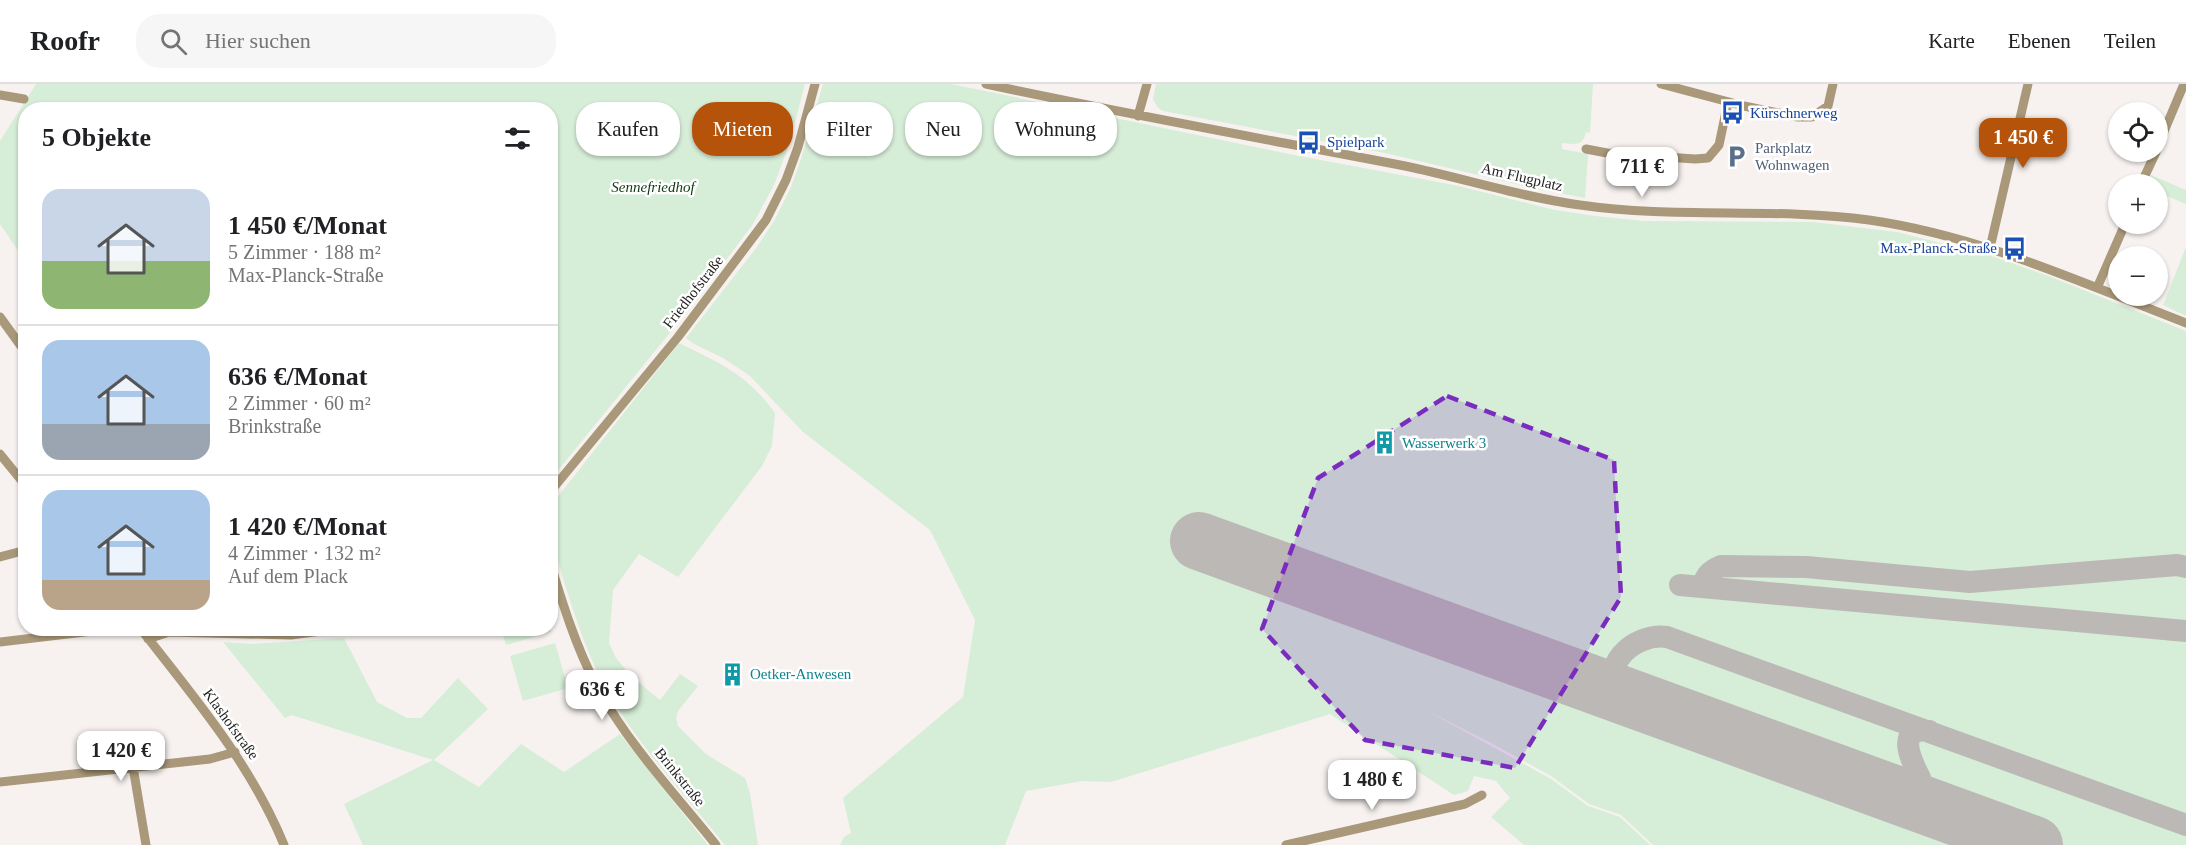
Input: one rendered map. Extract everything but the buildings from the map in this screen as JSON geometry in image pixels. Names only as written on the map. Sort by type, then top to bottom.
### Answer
[{"type":"street","name":"Friedhofstraße","points":[[558,482],[678,337],[766,220],[786,180],[798,147],[815,84]]},
{"type":"street","name":"Am Flugplatz","points":[[986,84],[1138,116],[1418,169],[1576,205],[1649,212],[1780,213],[1836,217],[1914,228],[1990,248],[2186,323]]},
{"type":"street","points":[[1138,116],[1147,84]]},
{"type":"street","points":[[1661,84],[1728,102],[1805,118],[1823,111],[1831,99],[1833,84]]},
{"type":"street","points":[[1990,248],[2028,84]]},
{"type":"street","points":[[2168,122],[2184,84]]},
{"type":"street","points":[[0,95],[24,99]]},
{"type":"street","points":[[1586,149],[1607,153],[1708,158],[1719,145],[1728,102]]},
{"type":"street","points":[[2097,288],[2121,234]]},
{"type":"street","points":[[0,316],[18,342]]},
{"type":"street","points":[[0,454],[18,477]]},
{"type":"street","points":[[0,557],[18,552]]},
{"type":"street","name":"Brinkstraße","points":[[558,589],[569,626],[610,709],[630,739],[716,845]]},
{"type":"street","points":[[0,642],[51,636]]},
{"type":"street","name":"Klashofstraße","points":[[146,636],[235,752],[268,809],[284,845]]},
{"type":"street","points":[[148,639],[157,636]]},
{"type":"street","points":[[0,782],[210,759],[235,752]]},
{"type":"street","points":[[133,767],[146,845]]},
{"type":"street","points":[[1286,845],[1465,804],[1482,795]]},
{"type":"highlighted area","points":[[1447,396],[1614,460],[1621,597],[1515,768],[1365,740],[1262,629],[1318,478]]},
{"type":"green space","name":"Sennefriedhof","points":[[36,84],[805,84],[793,130],[793,102],[692,102],[692,156],[785,156],[774,185],[753,224],[690,308],[558,470],[558,102],[25,102]]},
{"type":"green space","points":[[823,84],[951,84],[1038,102],[994,102],[994,156],[1117,156],[1117,118],[1454,185],[1555,210],[1595,216],[1644,221],[1813,222],[1897,232],[1991,256],[2108,300],[2108,306],[2124,306],[2186,331],[2186,845],[1653,845],[1621,815],[1589,804],[1551,776],[1424,709],[1551,779],[1588,806],[1620,817],[1650,845],[1524,845],[1491,817],[1510,798],[1496,781],[1474,776],[1468,791],[1454,795],[1330,714],[1111,782],[1082,781],[1026,791],[1005,845],[840,845],[844,837],[851,833],[843,798],[963,697],[975,620],[930,530],[803,432],[750,376],[686,338],[757,247],[774,221],[791,187],[805,145],[805,156],[893,156],[893,102],[818,102]]},
{"type":"green space","points":[[1156,84],[1593,84],[1590,133],[1586,132],[1583,140],[1577,144],[1562,143],[1562,149],[1588,154],[1585,198],[1385,153],[1163,111],[1158,108],[1153,99]]},
{"type":"green space","name":"Sennefriedhof","points":[[18,112],[18,251],[0,224],[0,141]]},
{"type":"green space","points":[[2168,182],[2186,190],[2186,204],[2168,197]]},
{"type":"green space","points":[[2186,247],[2186,316],[2165,306],[2168,306],[2168,292]]},
{"type":"green space","points":[[679,343],[708,357],[744,379],[775,413],[772,446],[762,466],[678,577],[639,554],[613,590],[609,643],[616,658],[631,676],[660,700],[680,674],[698,686],[678,711],[676,718],[678,726],[706,754],[745,778],[750,793],[758,845],[725,845],[655,760],[609,693],[586,646],[558,560],[558,496]]},
{"type":"green space","points":[[503,636],[537,636],[506,645]]},
{"type":"green space","points":[[344,638],[377,702],[407,718],[421,718],[458,678],[488,709],[434,760],[479,787],[521,744],[564,772],[620,734],[708,845],[363,845],[344,804],[433,760],[292,715],[285,718],[223,642],[252,644]]},
{"type":"green space","points":[[555,643],[568,688],[523,701],[510,656]]},
{"type":"taxiway","points":[[1703,587],[1709,574],[1721,566],[1806,567],[1970,582],[2177,565],[2186,567]]},
{"type":"taxiway","points":[[1680,585],[2186,631]]},
{"type":"taxiway","points":[[1625,696],[1617,686],[1614,675],[1616,665],[1622,655],[1642,640],[1667,637],[2186,825]]},
{"type":"taxiway","points":[[1929,731],[1918,731],[1909,739],[1908,746],[1912,762],[1930,799],[1936,806],[1952,815]]},
{"type":"runway","points":[[1199,541],[2034,845]]},
{"type":"place","name":"Kürschnerweg","points":[[1732,113]]},
{"type":"place","name":"Spielpark","points":[[1309,142]]},
{"type":"place","name":"Parkplatz Wohnwagen","points":[[1737,157]]},
{"type":"place","name":"Max-Planck-Straße","points":[[2015,248]]},
{"type":"place","name":"Wasserwerk 3","points":[[1384,443]]},
{"type":"place","name":"Oetker-Anwesen","points":[[732,674]]}]
